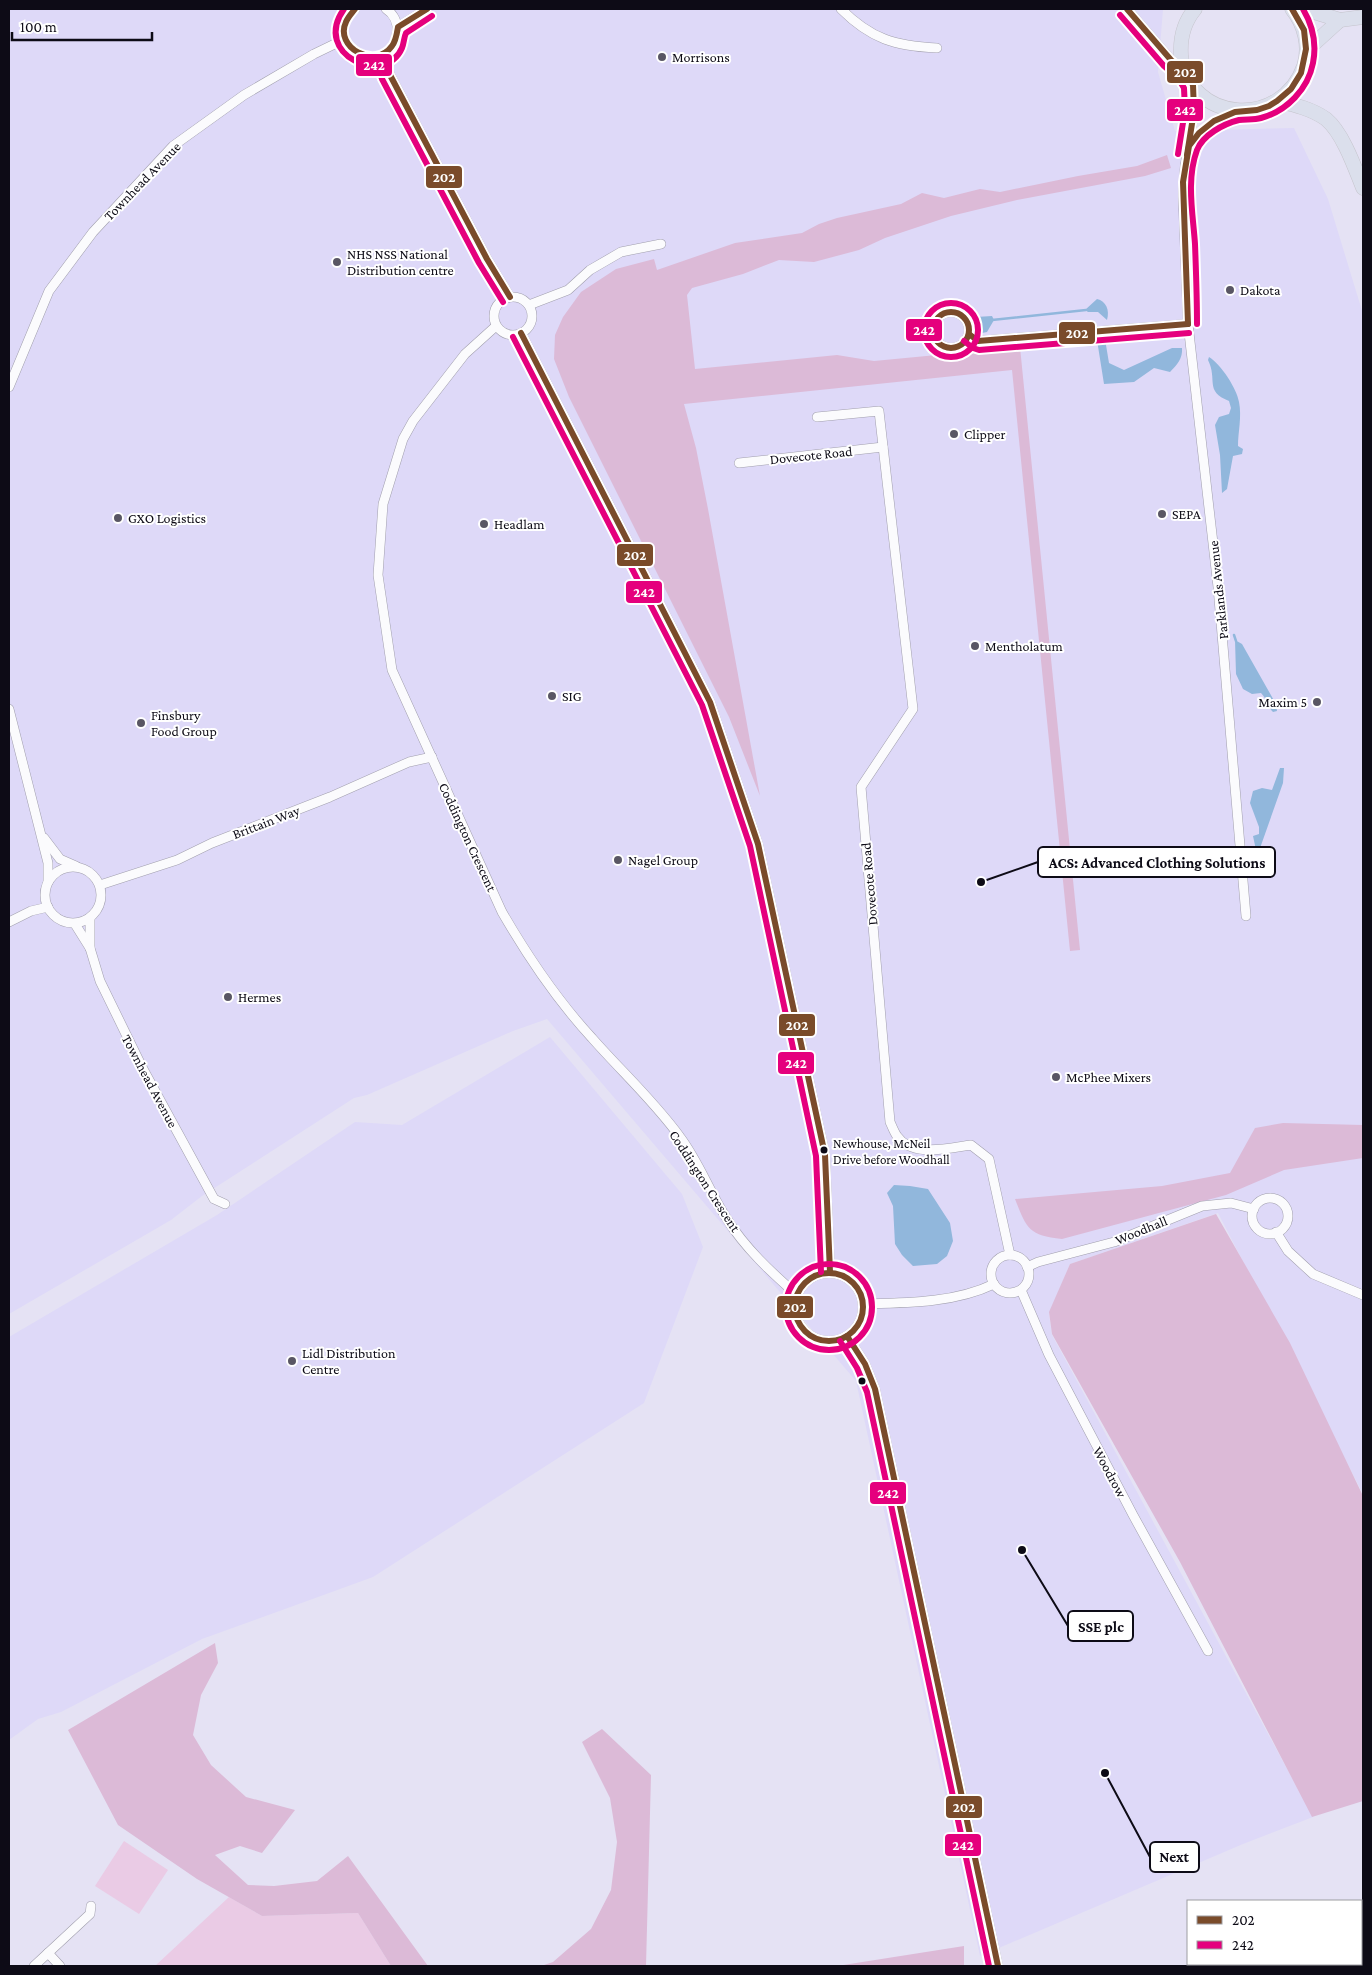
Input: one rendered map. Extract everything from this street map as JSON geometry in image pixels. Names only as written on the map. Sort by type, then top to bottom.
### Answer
[{"type":"highway","points":[[1195,9],[1185,25],[1182,36],[1182,61],[1186,72],[1202,96],[1226,109],[1240,111],[1260,109],[1278,101],[1292,88],[1301,74],[1306,50],[1302,26],[1292,9]]},
{"type":"highway","points":[[1304,9],[1340,20],[1363,17]]},
{"type":"highway","points":[[1306,50],[1340,20]]},
{"type":"highway","points":[[1278,101],[1310,110],[1326,120],[1334,128],[1363,188]]},
{"type":"street","points":[[355,9],[345,22],[345,39],[350,48],[357,54],[365,57],[384,54],[395,43],[398,27],[395,19],[386,9]]},
{"type":"street","points":[[398,27],[427,9]]},
{"type":"street","points":[[842,9],[855,23],[896,44],[937,48]]},
{"type":"street","points":[[1127,9],[1172,60],[1186,72]]},
{"type":"street","name":"Townhead Avenue","points":[[9,387],[49,291],[93,232],[174,146],[244,95],[314,54],[345,39]]},
{"type":"street","points":[[384,54],[390,75],[487,259],[510,297]]},
{"type":"street","name":"Parklands Avenue","points":[[1193,85],[1194,111],[1190,145],[1185,166],[1183,196],[1188,324],[1219,596],[1246,916]]},
{"type":"street","name":"Parklands Avenue","points":[[1190,145],[1208,124],[1220,117],[1240,111]]},
{"type":"street","points":[[528,305],[568,290],[590,270],[621,252],[661,244]]},
{"type":"street","points":[[510,297],[520,298],[528,305],[532,317],[530,323],[521,333],[513,335],[504,333],[496,326],[493,316],[496,306],[500,301],[510,297]]},
{"type":"street","points":[[969,334],[962,345],[947,348],[936,342],[932,327],[938,316],[951,312],[958,313],[965,319],[969,334],[978,341],[1188,324]]},
{"type":"street","name":"Coddington Crescent","points":[[496,326],[465,354],[413,421],[403,439],[383,504],[378,575],[392,670],[502,912],[525,952],[591,1038],[680,1137],[728,1220],[766,1268],[796,1294]]},
{"type":"street","points":[[521,333],[710,702],[758,844],[825,1155],[830,1272]]},
{"type":"street","name":"Dovecote Road","points":[[817,417],[879,411],[893,520],[913,708],[861,787],[890,1122],[897,1137],[907,1145],[925,1150],[970,1145],[989,1159],[1010,1255]]},
{"type":"street","name":"Dovecote Road","points":[[739,463],[883,447]]},
{"type":"street","points":[[9,709],[40,833],[48,863],[48,882],[45,899],[48,907],[58,920],[74,924],[90,918],[100,905],[100,885],[93,875],[60,859],[40,833]]},
{"type":"street","name":"Brittain Way","points":[[100,885],[178,860],[212,843],[330,797],[410,762],[432,757]]},
{"type":"street","points":[[48,882],[61,870],[78,868]]},
{"type":"street","points":[[9,922],[31,911],[48,907]]},
{"type":"street","name":"Townhead Avenue","points":[[90,918],[90,948]]},
{"type":"street","name":"Townhead Avenue","points":[[74,924],[90,948],[100,981],[143,1069],[214,1199],[225,1204]]},
{"type":"street","points":[[1274,1198],[1287,1209],[1288,1220],[1283,1228],[1276,1232],[1268,1233],[1257,1227],[1253,1217],[1254,1209],[1261,1200],[1274,1198]]},
{"type":"street","name":"Woodhall","points":[[1028,1267],[1038,1262],[1114,1242],[1202,1206],[1231,1202],[1254,1209]]},
{"type":"street","points":[[1276,1232],[1288,1251],[1313,1274],[1363,1295]]},
{"type":"street","points":[[1010,1255],[1022,1259],[1028,1267],[1028,1281],[1021,1290],[1010,1293],[1005,1292],[994,1284],[992,1275],[995,1263],[1004,1256],[1010,1255]]},
{"type":"street","points":[[830,1272],[840,1274],[849,1279],[861,1294],[863,1304],[860,1322],[847,1336],[836,1341],[824,1341],[813,1338],[803,1330],[794,1313],[796,1294],[802,1285],[819,1273],[830,1272]]},
{"type":"street","points":[[863,1304],[945,1298],[980,1291],[994,1284]]},
{"type":"street","name":"Woodrow","points":[[1021,1290],[1049,1355],[1133,1516],[1208,1650]]},
{"type":"street","points":[[847,1336],[865,1364],[875,1389],[998,1966]]},
{"type":"street","points":[[34,1966],[90,1914],[90,1906]]},
{"type":"street","points":[[48,1953],[60,1966]]},
{"type":"shaded area","points":[[9,9],[1163,9],[1158,72],[1175,131],[1294,128],[1328,199],[1363,314],[1363,1494],[1218,1213],[1070,1264],[1049,1314],[1052,1335],[1313,1817],[1243,1844],[980,1956],[856,1381],[547,1019],[513,1031],[367,1095],[354,1098],[202,1196],[171,1220],[9,1314]]},
{"type":"shaded area","points":[[1167,155],[1171,168],[1145,176],[1017,200],[951,216],[885,238],[859,250],[814,262],[779,260],[743,274],[692,288],[687,295],[695,369],[837,355],[874,361],[1020,347],[1080,950],[1070,951],[1012,370],[684,404],[696,448],[708,509],[760,796],[729,717],[569,397],[554,359],[555,335],[563,317],[581,292],[616,269],[654,259],[657,270],[735,243],[802,233],[819,224],[837,218],[901,204],[922,193],[944,198],[980,189],[1000,192],[1137,166]]},
{"type":"shaded area","points":[[550,1037],[682,1194],[703,1247],[644,1403],[373,1577],[202,1639],[61,1712],[38,1719],[9,1740],[9,1337],[217,1215],[355,1122],[402,1125]]},
{"type":"shaded area","points":[[1283,1123],[1363,1125],[1363,1158],[1284,1170],[1226,1195],[1062,1239],[1042,1235],[1030,1229],[1015,1199],[1162,1186],[1230,1173],[1255,1128]]},
{"type":"shaded area","points":[[1216,1214],[1290,1343],[1363,1496],[1363,1801],[1312,1817],[1180,1562],[1052,1334],[1049,1312],[1070,1264]]},
{"type":"shaded area","points":[[215,1643],[218,1663],[201,1695],[193,1735],[211,1765],[246,1797],[295,1810],[262,1853],[240,1846],[215,1855],[248,1885],[274,1886],[317,1881],[348,1856],[428,1966],[391,1966],[358,1913],[262,1916],[197,1879],[118,1825],[68,1730]]},
{"type":"shaded area","points":[[602,1729],[651,1775],[646,1966],[541,1966],[553,1962],[591,1929],[611,1890],[617,1842],[610,1798],[582,1742]]},
{"type":"shaded area","points":[[124,1841],[168,1870],[139,1914],[95,1886]]},
{"type":"shaded area","points":[[229,1897],[262,1916],[358,1913],[391,1966],[155,1966]]},
{"type":"shaded area","points":[[964,1946],[964,1966],[837,1966]]},
{"type":"water","points":[[1097,299],[1106,306],[1107,320],[1098,312],[1088,312],[1085,310]]},
{"type":"water","points":[[992,316],[994,320],[987,332],[982,333],[976,330],[974,323],[976,317]]},
{"type":"water","points":[[1109,337],[1106,345],[1109,363],[1124,370],[1172,348],[1182,348],[1182,355],[1170,372],[1154,368],[1134,382],[1104,384],[1097,340]]},
{"type":"water","points":[[1209,357],[1214,360],[1228,377],[1238,397],[1240,408],[1238,446],[1243,449],[1242,454],[1233,456],[1227,489],[1222,493],[1220,455],[1215,425],[1219,417],[1229,414],[1231,408],[1229,401],[1221,397],[1214,389]]},
{"type":"water","points":[[1235,640],[1242,644],[1276,704],[1277,711],[1273,712],[1261,693],[1252,694],[1243,689],[1236,674]]},
{"type":"water","points":[[1280,768],[1284,768],[1283,783],[1259,851],[1256,850],[1253,836],[1259,834],[1259,827],[1250,803],[1253,791],[1262,788],[1272,790]]},
{"type":"water","points":[[894,1185],[928,1189],[950,1223],[953,1241],[947,1256],[937,1264],[913,1266],[902,1255],[895,1244],[893,1206],[887,1193]]},
{"type":"waterway","points":[[992,320],[1086,310]]},
{"type":"waterway","points":[[1234,635],[1236,641]]},
{"type":"transit line","name":"242","points":[[344,9],[336,25],[337,40],[343,52],[354,60],[367,65],[381,65],[393,59],[402,48],[406,33],[432,16]]},
{"type":"transit line","name":"202","points":[[355,9],[346,22],[344,31],[346,40],[351,47],[367,56],[385,53],[392,46],[398,27],[427,9]]},
{"type":"transit line","name":"202","points":[[1127,9],[1171,60],[1185,72],[1193,85],[1194,111],[1187,155]]},
{"type":"transit line","name":"202","points":[[1188,324],[1183,182],[1189,146],[1199,133],[1214,121],[1235,112],[1257,110],[1269,106],[1291,89],[1301,73],[1306,49],[1304,30],[1292,9]]},
{"type":"transit line","name":"242","points":[[1197,324],[1191,185],[1197,150],[1204,140],[1220,127],[1239,120],[1258,119],[1270,115],[1295,98],[1310,73],[1315,49],[1312,28],[1303,9]]},
{"type":"transit line","name":"242","points":[[1120,15],[1164,66],[1178,78],[1184,88],[1185,110],[1178,154]]},
{"type":"transit line","name":"202","points":[[383,54],[390,75],[487,259],[510,297]]},
{"type":"transit line","name":"242","points":[[375,57],[382,79],[479,263],[503,302]]},
{"type":"transit line","name":"242","points":[[946,303],[956,303],[966,307],[974,315],[978,330],[974,345],[966,353],[956,357],[946,357],[936,353],[928,345],[924,335],[924,325],[928,315],[936,307],[946,303]]},
{"type":"transit line","name":"202","points":[[951,312],[958,313],[964,317],[968,323],[969,330],[968,337],[964,343],[958,347],[951,348],[944,347],[938,343],[934,337],[933,330],[934,323],[938,317],[944,313],[951,312]]},
{"type":"transit line","name":"202","points":[[969,334],[978,341],[1188,324]]},
{"type":"transit line","name":"202","points":[[521,333],[710,702],[758,844],[825,1155],[830,1272]]},
{"type":"transit line","name":"242","points":[[964,341],[979,350],[1189,333]]},
{"type":"transit line","name":"242","points":[[513,337],[702,705],[750,846],[816,1156],[821,1272]]},
{"type":"transit line","name":"242","points":[[829,1264],[845,1267],[853,1271],[865,1283],[869,1291],[872,1307],[869,1323],[865,1331],[853,1343],[845,1347],[829,1350],[813,1347],[805,1343],[793,1331],[789,1323],[786,1307],[789,1291],[793,1283],[805,1271],[813,1267],[829,1264]]},
{"type":"transit line","name":"202","points":[[822,1273],[836,1273],[848,1278],[858,1288],[863,1300],[863,1307],[863,1314],[858,1326],[848,1336],[836,1341],[822,1341],[810,1336],[800,1326],[795,1314],[795,1300],[800,1288],[810,1278],[822,1273]]},
{"type":"transit line","name":"202","points":[[847,1336],[865,1364],[875,1389],[998,1966]]},
{"type":"transit line","name":"242","points":[[840,1341],[857,1368],[867,1392],[989,1966]]},
{"type":"place","name":"Morrisons","points":[[662,57]]},
{"type":"place","name":"NHS NSS National Distribution centre","points":[[337,262]]},
{"type":"place","name":"Dakota","points":[[1230,290]]},
{"type":"place","name":"Clipper","points":[[954,434]]},
{"type":"place","name":"SEPA","points":[[1162,514]]},
{"type":"place","name":"GXO Logistics","points":[[118,518]]},
{"type":"place","name":"Headlam","points":[[484,524]]},
{"type":"place","name":"Mentholatum","points":[[975,646]]},
{"type":"place","name":"SIG","points":[[552,696]]},
{"type":"place","name":"Maxim 5","points":[[1317,702]]},
{"type":"place","name":"Finsbury Food Group","points":[[141,723]]},
{"type":"place","name":"Nagel Group","points":[[618,860]]},
{"type":"place","name":"ACS: Advanced Clothing Solutions","points":[[981,882]]},
{"type":"place","name":"Hermes","points":[[228,997]]},
{"type":"place","name":"McPhee Mixers","points":[[1056,1077]]},
{"type":"place","name":"Newhouse, McNeil Drive before Woodhall","points":[[824,1150]]},
{"type":"place","name":"Lidl Distribution Centre","points":[[292,1361]]},
{"type":"place","name":"SSE plc","points":[[1022,1550]]},
{"type":"place","name":"Next","points":[[1105,1773]]}]
